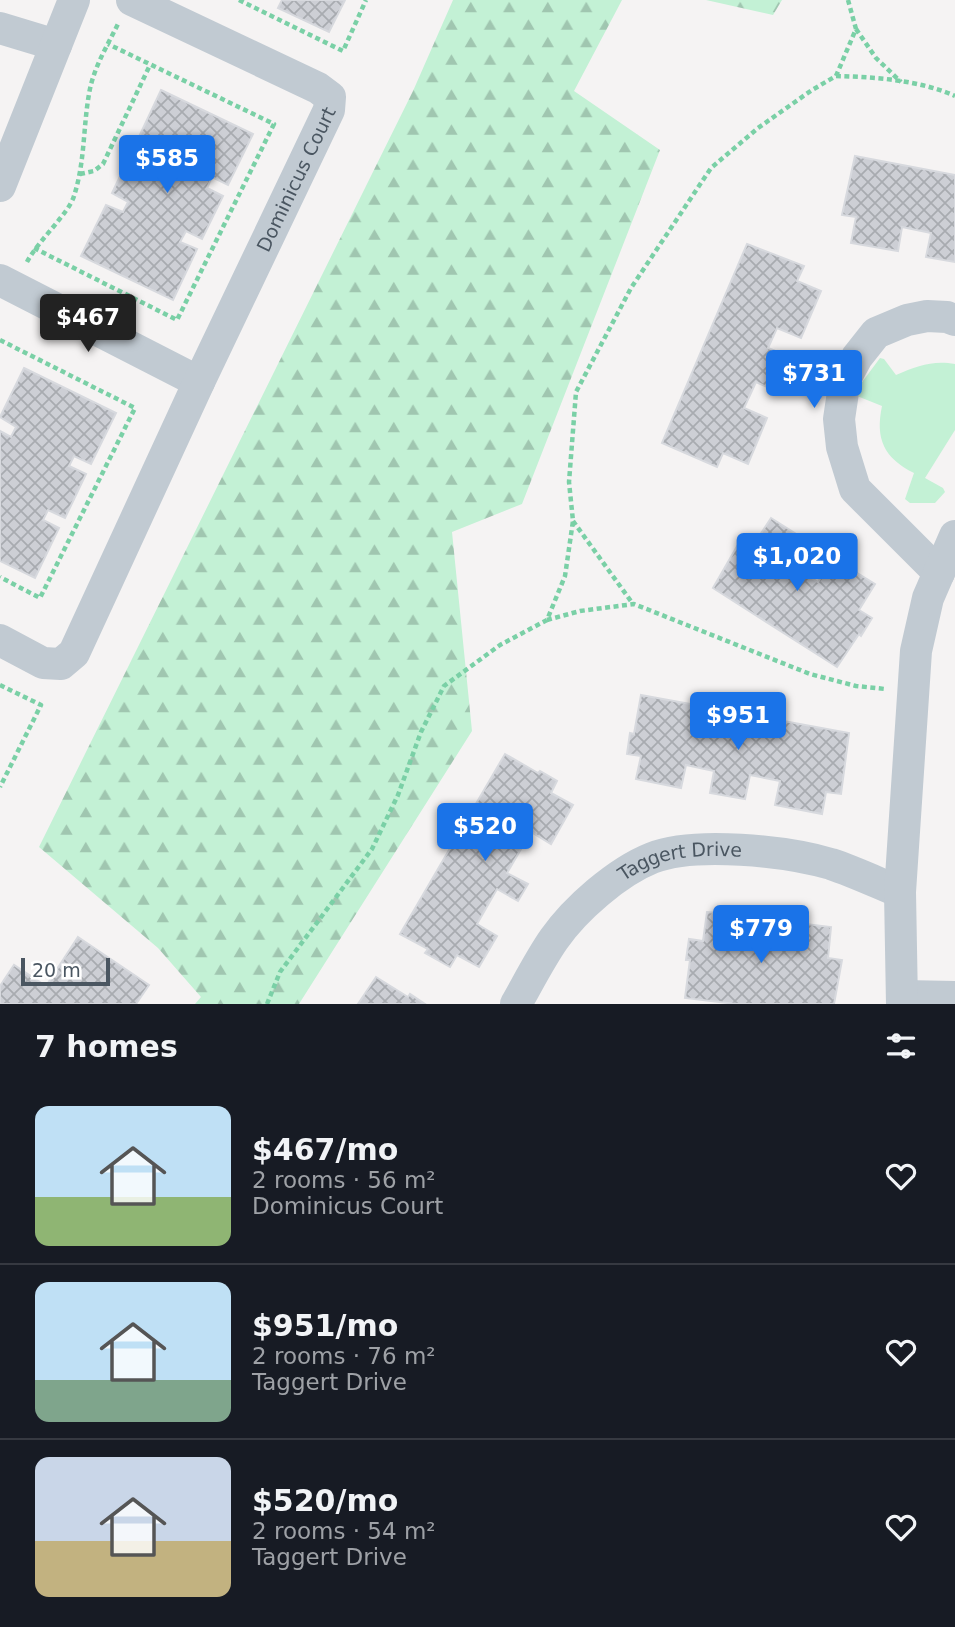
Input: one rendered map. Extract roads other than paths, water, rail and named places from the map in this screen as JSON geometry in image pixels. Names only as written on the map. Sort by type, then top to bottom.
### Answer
[{"type":"street","points":[[0,186],[74,0]]},
{"type":"street","name":"Dominicus Court","points":[[0,640],[43,663],[61,664],[74,653],[329,110],[330,97],[318,88],[127,8]]},
{"type":"street","points":[[0,28],[56,45]]},
{"type":"street","points":[[13,273],[199,382]]},
{"type":"street","points":[[939,573],[855,489],[842,447],[839,419],[845,379],[857,357],[876,333],[907,320],[927,316],[955,320]]},
{"type":"street","points":[[955,536],[928,598],[916,651],[901,892],[903,1000],[955,998]]},
{"type":"street","name":"Taggert Drive","points":[[516,1004],[553,940],[570,919],[611,882],[650,859],[683,850],[763,852],[830,864],[901,892]]}]
